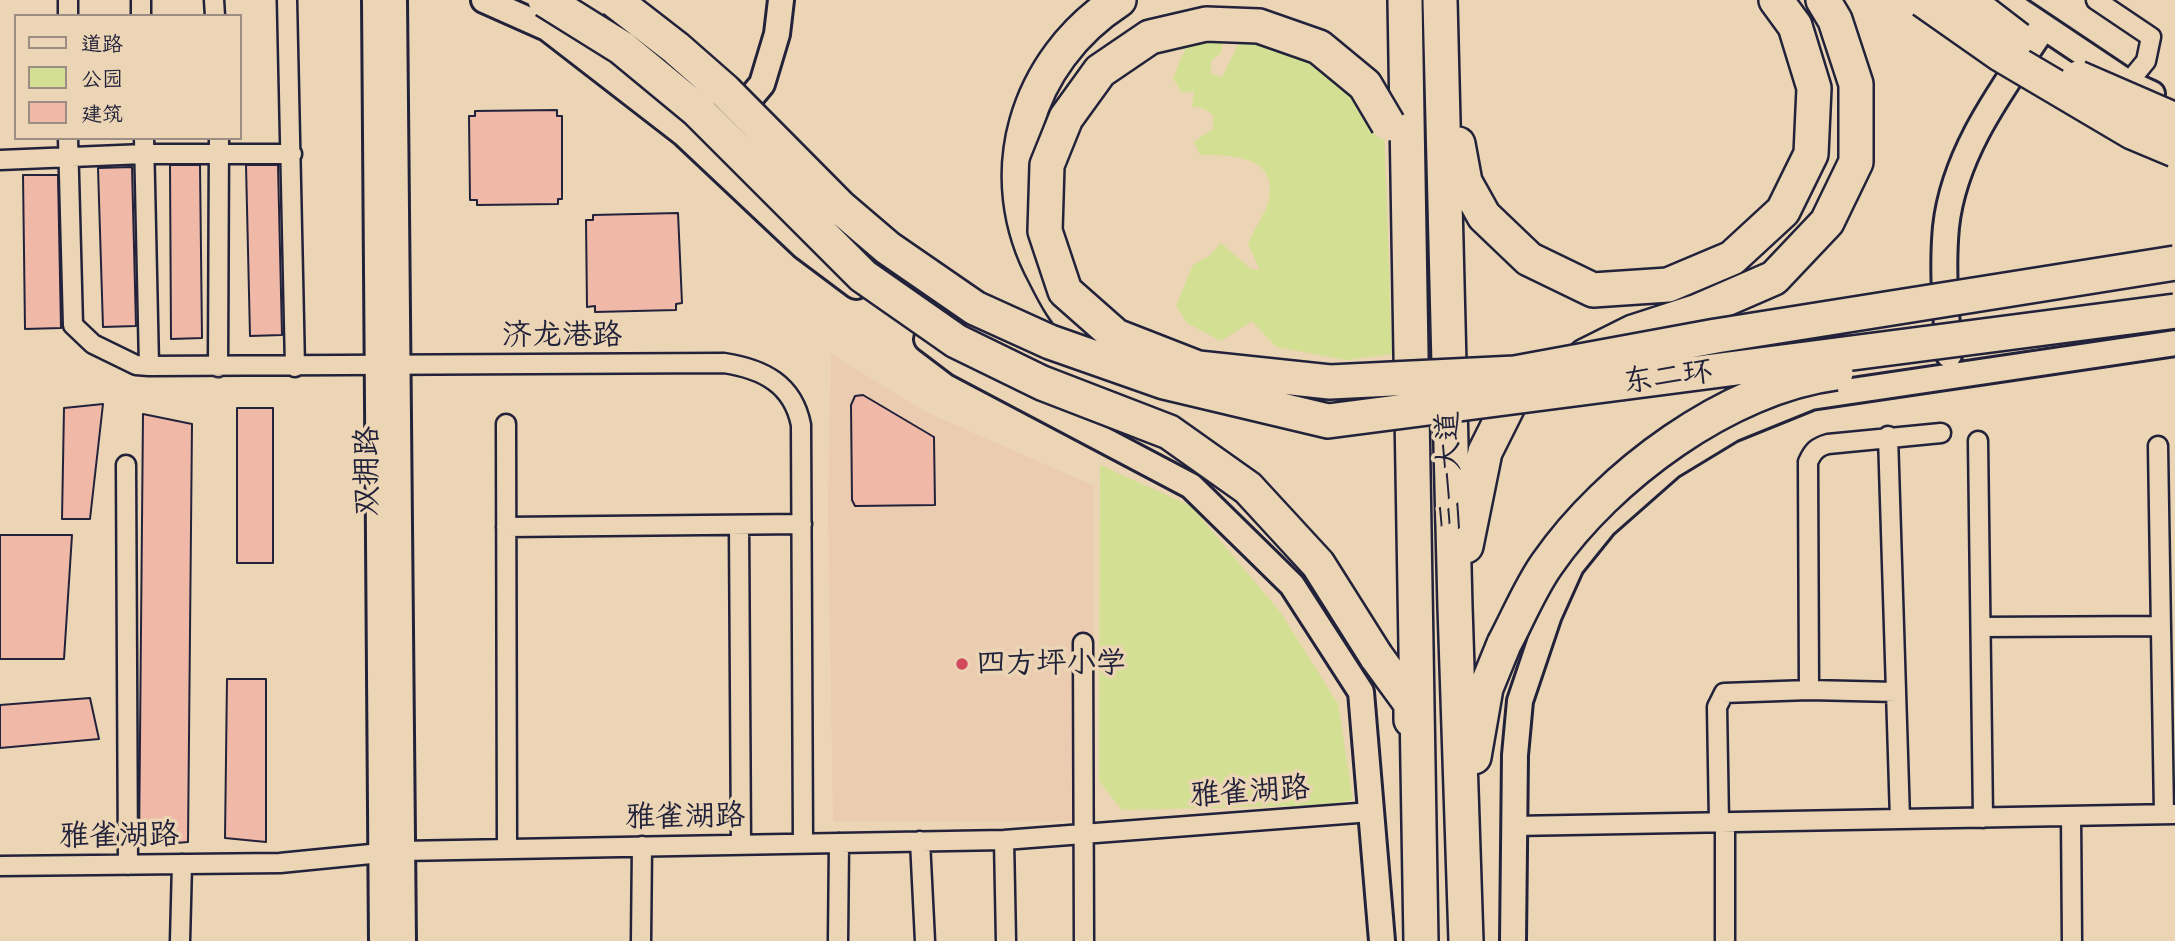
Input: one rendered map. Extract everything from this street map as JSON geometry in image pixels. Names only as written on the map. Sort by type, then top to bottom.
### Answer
[{"type":"highway","points":[[545,0],[622,48],[697,110],[863,276],[884,291],[957,341],[1042,383],[1169,432],[1248,488],[1318,564],[1410,704],[1421,895]]},
{"type":"highway","points":[[614,0],[676,48],[725,91],[840,207],[937,284],[975,308],[1050,342],[1164,382]]},
{"type":"highway","points":[[1119,0],[1099,13],[1075,37],[1046,73],[1032,100],[1018,180],[1022,215],[1034,255],[1059,302],[1083,332],[1164,382]]},
{"type":"highway","name":"三一大道","points":[[1405,0],[1407,266],[1421,941]]},
{"type":"highway","name":"三一大道","points":[[1440,0],[1466,941]]},
{"type":"highway","points":[[1442,56],[1465,182],[1484,216],[1529,259],[1593,290],[1668,285],[1732,258],[1783,211],[1811,154],[1814,88],[1795,26],[1776,0]]},
{"type":"highway","points":[[1455,607],[1485,452],[1515,392],[1633,332],[1699,311],[1774,278],[1827,222],[1856,162],[1856,84],[1835,20],[1823,0]]},
{"type":"highway","points":[[1923,0],[2000,54],[2132,132],[2175,150]]},
{"type":"highway","points":[[1967,0],[1997,26],[2089,85],[2175,120]]},
{"type":"highway","points":[[1407,266],[1388,124],[1366,85],[1319,47],[1259,26],[1206,24],[1150,37],[1100,71],[1066,118],[1047,165],[1045,231],[1065,291],[1116,336],[1198,368],[1330,382],[1515,373],[1716,336],[2175,263]]},
{"type":"highway","name":"东二环","points":[[1164,382],[1328,421],[2175,311]]},
{"type":"highway","points":[[1464,860],[1475,747],[1486,688],[1504,644],[1547,564],[1608,494],[1673,439],[1748,399],[1824,375],[2175,332]]},
{"type":"street","points":[[287,0],[295,367]]},
{"type":"street","name":"双拥路","points":[[375,0],[388,365]]},
{"type":"street","name":"双拥路","points":[[382,941],[391,851],[388,365],[394,0]]},
{"type":"street","points":[[484,0],[547,28],[704,153],[804,247],[960,363],[1191,486],[1292,585],[1362,692],[1382,941]]},
{"type":"street","points":[[704,153],[762,84],[777,34],[781,0]]},
{"type":"street","points":[[2004,0],[2128,83],[2175,104]]},
{"type":"street","points":[[2096,0],[2151,37],[2146,61],[2128,83]]},
{"type":"street","points":[[1950,375],[1944,266],[1946,224],[1955,188],[1989,108],[2044,27]]},
{"type":"street","points":[[144,146],[149,366]]},
{"type":"street","points":[[0,160],[68,147],[219,146],[292,154]]},
{"type":"street","points":[[218,367],[219,146]]},
{"type":"street","name":"济龙港路","points":[[68,147],[73,325],[93,344],[136,365],[295,367],[724,363],[749,367],[776,381],[793,399],[801,425],[803,843]]},
{"type":"street","points":[[1513,941],[1515,755],[1520,701],[1549,615],[1570,566],[1604,525],[1671,466],[1732,429],[1811,397],[2175,343]]},
{"type":"street","points":[[506,424],[507,849]]},
{"type":"street","points":[[1809,690],[1808,462],[1818,446],[1888,436],[1941,433]]},
{"type":"street","points":[[1888,436],[1900,819]]},
{"type":"street","points":[[1978,441],[1983,818]]},
{"type":"street","points":[[1514,826],[2170,814],[2161,626],[2158,446]]},
{"type":"street","points":[[126,465],[128,865]]},
{"type":"street","points":[[506,527],[802,524]]},
{"type":"street","points":[[739,525],[741,845]]},
{"type":"street","points":[[1981,627],[2161,626]]},
{"type":"street","points":[[1083,643],[1084,941]]},
{"type":"street","points":[[1725,941],[1719,698],[1732,691],[1896,692]]},
{"type":"street","name":"雅雀湖路","points":[[0,866],[280,863],[391,851],[1004,839],[1371,812]]},
{"type":"street","points":[[2071,816],[2072,941]]},
{"type":"street","points":[[1004,839],[1006,941]]},
{"type":"street","points":[[920,841],[925,941]]},
{"type":"street","points":[[838,941],[839,843]]},
{"type":"street","points":[[641,941],[642,846]]},
{"type":"street","name":"双拥路","points":[[391,851],[403,941]]},
{"type":"street","points":[[180,941],[182,864]]},
{"type":"shaded area","name":"四方坪小学","points":[[831,354],[926,412],[1094,486],[1094,821],[833,822],[828,507]]},
{"type":"green space","points":[[1238,6],[1300,21],[1350,50],[1383,92],[1392,354],[1346,360],[1276,347],[1252,321],[1221,341],[1187,323],[1176,306],[1193,265],[1209,256],[1221,243],[1251,269],[1260,270],[1248,244],[1269,199],[1270,184],[1266,174],[1249,160],[1200,155],[1194,142],[1213,129],[1213,115],[1203,108],[1192,107],[1194,91],[1182,93],[1173,78],[1186,47],[1224,39],[1221,53],[1211,61],[1211,74],[1222,77],[1239,43],[1245,40],[1222,13]]},
{"type":"green space","points":[[1100,465],[1191,506],[1281,613],[1338,704],[1353,800],[1329,805],[1122,810],[1099,781]]},
{"type":"building","points":[[557,110],[557,116],[562,116],[562,199],[558,199],[558,204],[477,205],[477,200],[470,200],[469,116],[475,116],[475,111]]},
{"type":"building","points":[[170,165],[200,165],[202,338],[171,339]]},
{"type":"building","points":[[246,165],[278,165],[282,335],[250,336]]},
{"type":"building","points":[[132,167],[136,326],[103,327],[98,168]]},
{"type":"building","points":[[23,175],[58,175],[61,328],[25,329]]},
{"type":"building","points":[[678,213],[682,303],[676,304],[676,310],[595,312],[595,306],[587,307],[586,220],[593,220],[593,215]]},
{"type":"building","points":[[863,395],[934,437],[935,505],[855,506],[852,500],[851,405],[855,396]]},
{"type":"building","points":[[103,404],[90,519],[62,519],[64,408]]},
{"type":"building","points":[[237,408],[273,408],[273,563],[237,563]]},
{"type":"building","points":[[143,414],[192,424],[188,842],[139,846]]},
{"type":"building","points":[[0,535],[72,535],[64,659],[0,659]]},
{"type":"building","points":[[227,679],[266,679],[266,842],[225,838]]},
{"type":"building","points":[[90,698],[99,739],[0,748],[0,705]]},
{"type":"place","name":"四方坪小学","points":[[962,664]]}]
